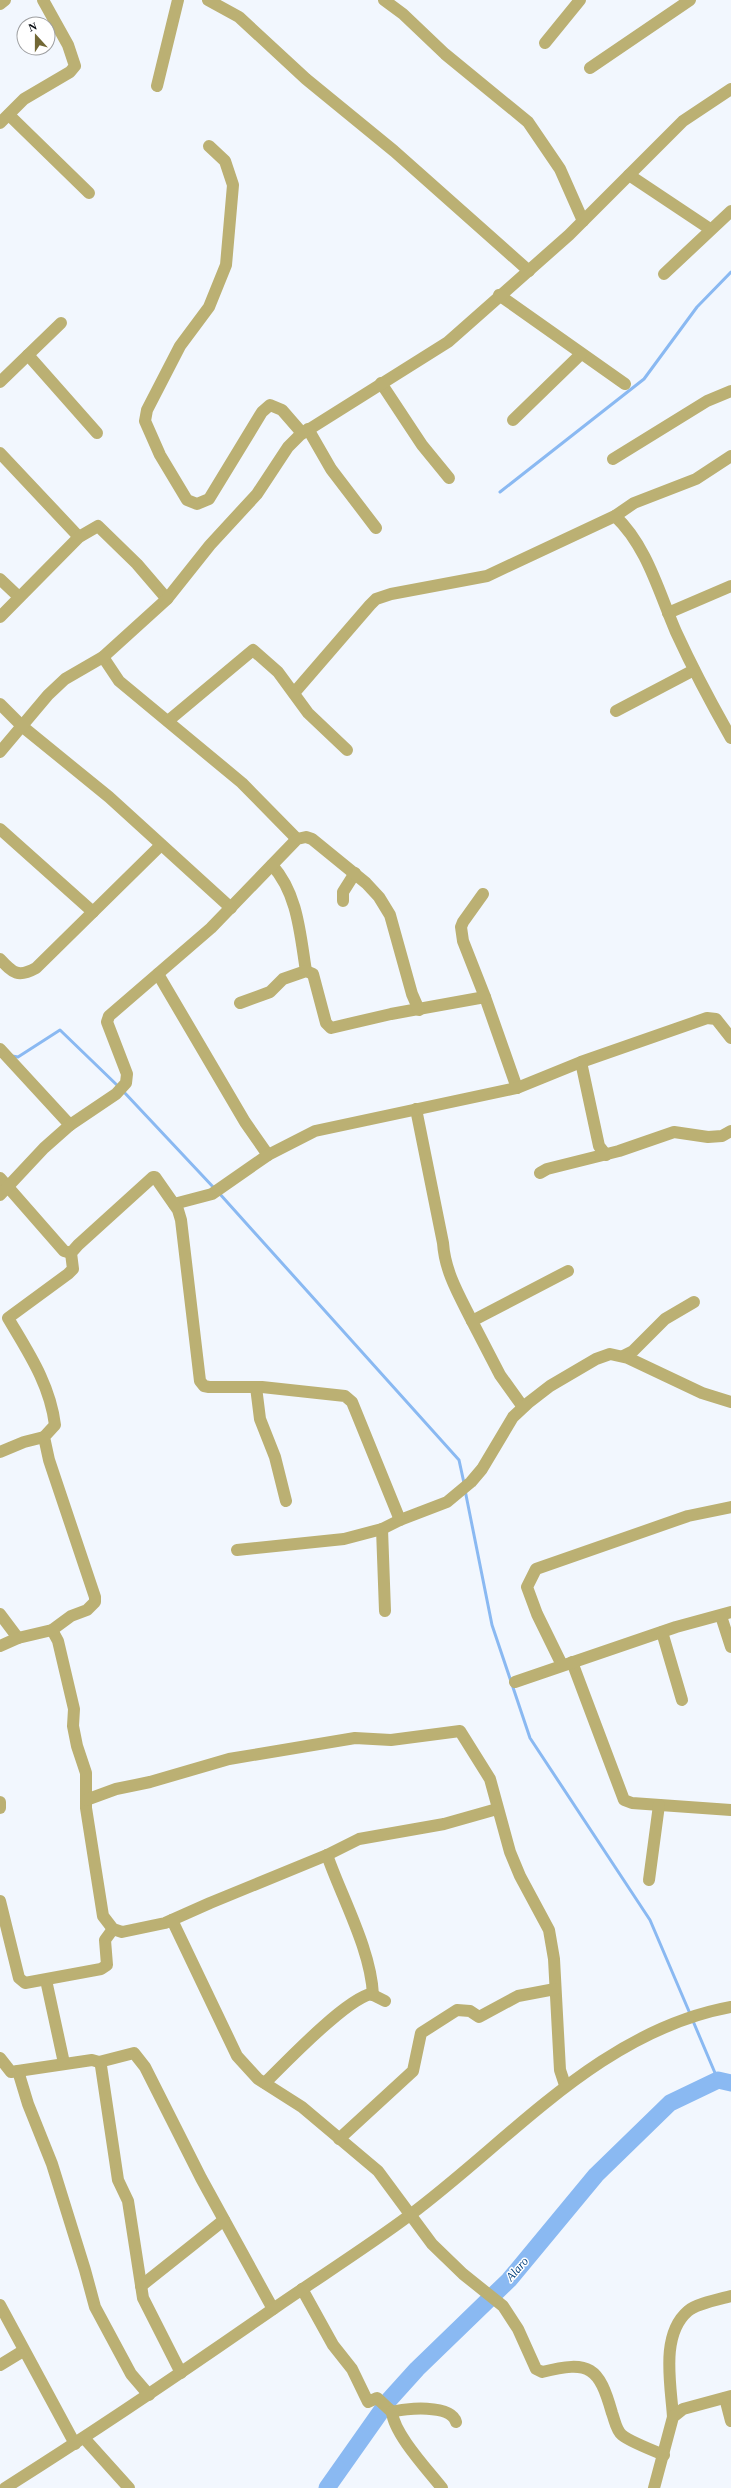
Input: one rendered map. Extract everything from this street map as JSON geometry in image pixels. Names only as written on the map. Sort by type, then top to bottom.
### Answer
[{"type":"street","points":[[0,4],[6,0]]},
{"type":"street","points":[[43,0],[68,45],[75,66],[70,72],[24,99],[4,119],[90,194]]},
{"type":"street","points":[[157,86],[178,0]]},
{"type":"street","points":[[208,0],[239,17],[306,79],[394,151],[529,271]]},
{"type":"street","points":[[384,0],[402,14],[445,54],[528,122],[560,169],[583,221]]},
{"type":"street","points":[[590,68],[690,0]]},
{"type":"street","points":[[545,43],[577,1]]},
{"type":"street","points":[[0,752],[48,695],[65,679],[103,657],[167,599],[210,545],[257,494],[288,447],[305,431],[448,342],[583,221],[683,120],[731,90]]},
{"type":"street","points":[[209,146],[225,161],[233,185],[226,265],[209,307],[180,346],[147,410],[145,421],[160,455],[187,500],[197,504],[208,499],[262,412],[270,405],[282,410],[305,431],[376,528]]},
{"type":"street","points":[[629,175],[710,229]]},
{"type":"street","points":[[664,274],[710,229],[731,211]]},
{"type":"street","points":[[499,295],[625,384]]},
{"type":"street","points":[[0,382],[61,323]]},
{"type":"street","points":[[513,420],[581,354]]},
{"type":"street","points":[[28,355],[97,433]]},
{"type":"street","points":[[381,383],[422,445],[449,478]]},
{"type":"street","points":[[613,459],[707,401],[731,391]]},
{"type":"street","points":[[0,453],[79,537]]},
{"type":"street","points":[[294,693],[343,633],[376,599],[391,594],[487,576],[616,516],[634,503],[696,479],[731,456]]},
{"type":"street","points":[[616,516],[625,525],[643,554],[694,670],[731,738]]},
{"type":"street","points":[[0,617],[79,537],[96,526],[100,527],[138,564],[167,599]]},
{"type":"street","points":[[0,579],[19,598]]},
{"type":"street","points":[[668,613],[731,586]]},
{"type":"street","points":[[168,720],[253,650],[278,672],[308,713],[347,750]]},
{"type":"street","points":[[103,657],[119,681],[168,720],[242,783],[297,839]]},
{"type":"street","points":[[616,711],[694,670]]},
{"type":"street","points":[[0,704],[23,726],[108,796],[231,908]]},
{"type":"street","points":[[0,829],[93,912]]},
{"type":"street","points":[[4,1191],[44,1148],[70,1125],[116,1094],[126,1083],[127,1074],[107,1022],[109,1016],[231,908],[297,839],[306,837],[312,839],[355,874],[379,897],[390,914],[412,994],[419,1010]]},
{"type":"street","points":[[0,960],[17,974],[25,974],[36,968],[161,845]]},
{"type":"street","points":[[272,865],[294,901],[306,971]]},
{"type":"street","points":[[343,901],[343,892],[355,874]]},
{"type":"street","points":[[483,894],[461,928],[463,941],[486,997],[517,1088]]},
{"type":"street","points":[[240,1003],[270,992],[283,979],[306,971],[311,971],[313,974],[326,1023],[331,1028],[486,997]]},
{"type":"street","points":[[158,974],[245,1122],[268,1155]]},
{"type":"street","points":[[174,1204],[212,1194],[268,1155],[315,1131],[517,1088],[581,1062],[707,1018],[719,1022],[731,1038]]},
{"type":"street","points":[[0,1049],[70,1125]]},
{"type":"street","points":[[581,1062],[600,1153]]},
{"type":"street","points":[[416,1109],[443,1243],[444,1260],[448,1274],[500,1374],[523,1407]]},
{"type":"street","points":[[540,1173],[547,1169],[674,1132],[708,1137],[722,1136],[731,1131]]},
{"type":"street","points":[[71,1253],[150,1178],[155,1177],[174,1204],[181,1220],[200,1381],[204,1386],[209,1387],[256,1387],[338,1394],[352,1402],[400,1520]]},
{"type":"street","points":[[0,1178],[4,1191],[64,1250],[71,1253]]},
{"type":"street","points":[[0,1452],[24,1442],[44,1437],[54,1424],[52,1405],[40,1373],[4,1320],[73,1269],[71,1253]]},
{"type":"street","points":[[472,1321],[568,1271]]},
{"type":"street","points":[[623,1356],[633,1351],[665,1319],[694,1302]]},
{"type":"street","points":[[237,1550],[319,1543],[382,1529],[400,1520],[447,1502],[471,1482],[482,1469],[513,1417],[523,1407],[550,1386],[596,1359],[610,1354],[623,1356],[702,1393],[731,1402]]},
{"type":"street","points":[[256,1387],[260,1419],[275,1457],[286,1501]]},
{"type":"street","points":[[0,1646],[18,1638],[52,1630],[71,1616],[87,1610],[95,1602],[95,1598],[49,1460],[44,1437]]},
{"type":"street","points":[[731,1507],[688,1516],[536,1569],[527,1587],[537,1614],[567,1663],[624,1800],[660,1805],[731,1810]]},
{"type":"street","points":[[382,1529],[385,1611]]},
{"type":"street","points":[[0,1614],[18,1638]]},
{"type":"street","points":[[515,1682],[567,1663],[662,1632],[726,1614],[731,1647]]},
{"type":"street","points":[[52,1630],[58,1640],[74,1709],[75,1732],[86,1773],[86,1800],[103,1916],[113,1929],[122,1932],[133,1931],[172,1920],[210,1902],[327,1855],[369,1836],[444,1824],[497,1808]]},
{"type":"street","points":[[662,1632],[682,1700]]},
{"type":"street","points":[[86,1800],[116,1789],[150,1782],[229,1758],[355,1738],[391,1740],[454,1730],[460,1731],[466,1738],[472,1754],[490,1779],[497,1808],[520,1876],[549,1930],[555,1989],[560,2070],[565,2085]]},
{"type":"street","points":[[0,1802],[0,1808]]},
{"type":"street","points":[[649,1880],[660,1805]]},
{"type":"street","points":[[327,1855],[355,1927],[372,1980],[373,1995]]},
{"type":"street","points":[[0,1901],[19,1978],[25,1983],[101,1969],[107,1965],[105,1940],[113,1929]]},
{"type":"street","points":[[172,1920],[237,2056],[246,2067],[265,2083],[302,2107],[378,2171],[411,2214],[425,2236],[458,2269],[503,2306],[518,2329],[536,2369],[542,2372],[580,2367],[596,2373],[606,2390],[616,2427],[621,2434],[664,2455]]},
{"type":"street","points":[[46,1980],[64,2063]]},
{"type":"street","points":[[339,2139],[399,2081],[413,2071],[421,2033],[457,2010],[470,2011],[479,2017],[518,1996],[555,1989]]},
{"type":"street","points":[[265,2083],[319,2030],[364,1995],[373,1995],[385,2001]]},
{"type":"street","points":[[6,2488],[149,2395],[411,2214],[565,2085],[632,2043],[702,2012],[731,2007]]},
{"type":"street","points":[[0,2058],[11,2072],[64,2063],[92,2060],[99,2062],[123,2054],[134,2053],[145,2067],[224,2220],[273,2309]]},
{"type":"street","points":[[99,2062],[109,2106],[118,2180],[128,2201],[143,2298],[181,2373]]},
{"type":"street","points":[[18,2071],[28,2104],[52,2164],[86,2270],[95,2307],[131,2374],[149,2395]]},
{"type":"street","points":[[141,2286],[224,2220]]},
{"type":"street","points":[[302,2289],[333,2344],[352,2369],[368,2402],[376,2398],[392,2412],[396,2428],[405,2442],[442,2488]]},
{"type":"street","points":[[654,2488],[673,2417],[671,2344],[676,2327],[688,2310],[731,2296]]},
{"type":"street","points":[[0,2305],[23,2351],[80,2441],[129,2488]]},
{"type":"street","points":[[0,2365],[23,2351]]},
{"type":"street","points":[[673,2417],[683,2409],[728,2397],[731,2421]]},
{"type":"street","points":[[392,2412],[409,2408],[432,2410],[448,2414],[456,2422]]},
{"type":"waterway","points":[[500,492],[644,379],[697,307],[731,272]]},
{"type":"waterway","points":[[12,1056],[18,1057],[60,1030],[119,1087]]},
{"type":"waterway","points":[[123,1091],[215,1189]]},
{"type":"waterway","points":[[219,1193],[459,1460],[464,1483]]},
{"type":"waterway","points":[[465,1490],[492,1625],[530,1738],[650,1920],[691,2016]]},
{"type":"waterway","points":[[693,2021],[718,2080]]},
{"type":"waterway","name":"Alaro","points":[[327,2488],[389,2400],[417,2369],[509,2280],[596,2175],[670,2103],[718,2080],[731,2083]]}]
